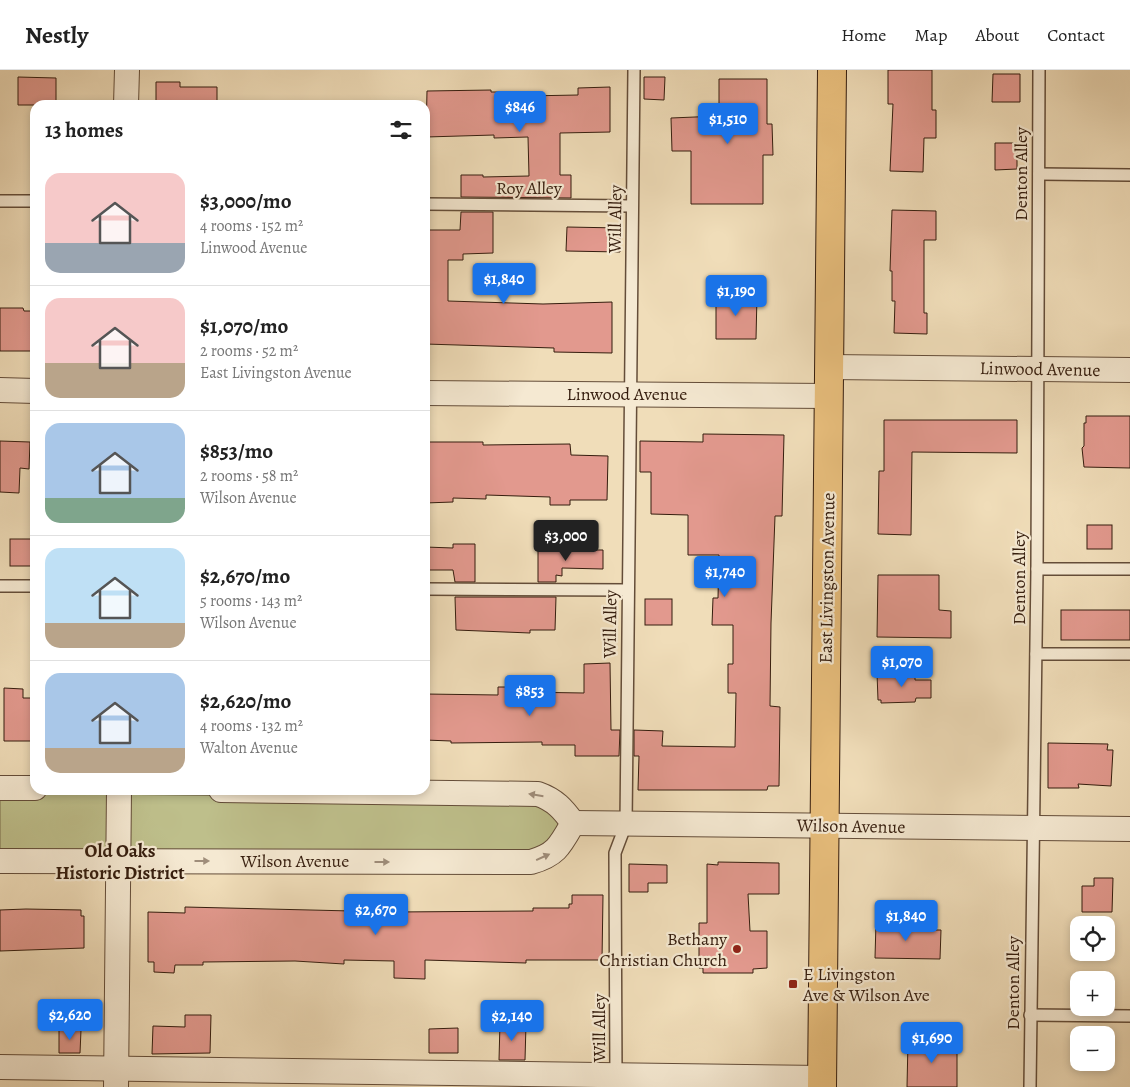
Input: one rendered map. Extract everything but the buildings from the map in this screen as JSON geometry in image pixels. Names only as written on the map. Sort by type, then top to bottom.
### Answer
[{"type":"main road","name":"East Livingston Avenue","points":[[822,1082],[823,826],[832,70]]},
{"type":"street","points":[[126,100],[127,70]]},
{"type":"street","name":"Linwood Avenue","points":[[829,367],[1130,370]]},
{"type":"street","points":[[0,390],[30,391]]},
{"type":"street","name":"Linwood Avenue","points":[[430,393],[829,396]]},
{"type":"street","points":[[0,788],[30,788]]},
{"type":"street","points":[[430,793],[538,794],[552,799],[563,809],[573,824]]},
{"type":"street","points":[[116,1078],[119,795]]},
{"type":"street","name":"Wilson Avenue","points":[[0,861],[531,862],[548,857],[563,840],[573,824],[1130,829]]},
{"type":"street","points":[[0,1067],[116,1078],[822,1082]]},
{"type":"lane","name":"Will Alley","points":[[616,1081],[615,853],[626,824],[634,70]]},
{"type":"lane","name":"Denton Alley","points":[[1030,1087],[1037,569],[1039,70]]},
{"type":"lane","points":[[1039,174],[1130,175]]},
{"type":"lane","points":[[0,201],[30,201]]},
{"type":"lane","name":"Roy Alley","points":[[430,204],[632,206]]},
{"type":"lane","points":[[1037,569],[1130,569]]},
{"type":"lane","points":[[0,586],[30,586]]},
{"type":"lane","points":[[430,589],[628,590]]},
{"type":"lane","points":[[1036,654],[1130,654]]},
{"type":"lane","points":[[1030,1015],[1130,1016]]},
{"type":"green space","points":[[0,793],[30,793],[30,795],[542,799],[571,824],[548,856],[0,857]]},
{"type":"place","name":"Bethany Christian Church","points":[[737,949]]},
{"type":"place","name":"E Livingston Ave & Wilson Ave","points":[[793,984]]},
{"type":"district","name":"Old Oaks Historic District","points":[[120,862]]}]
